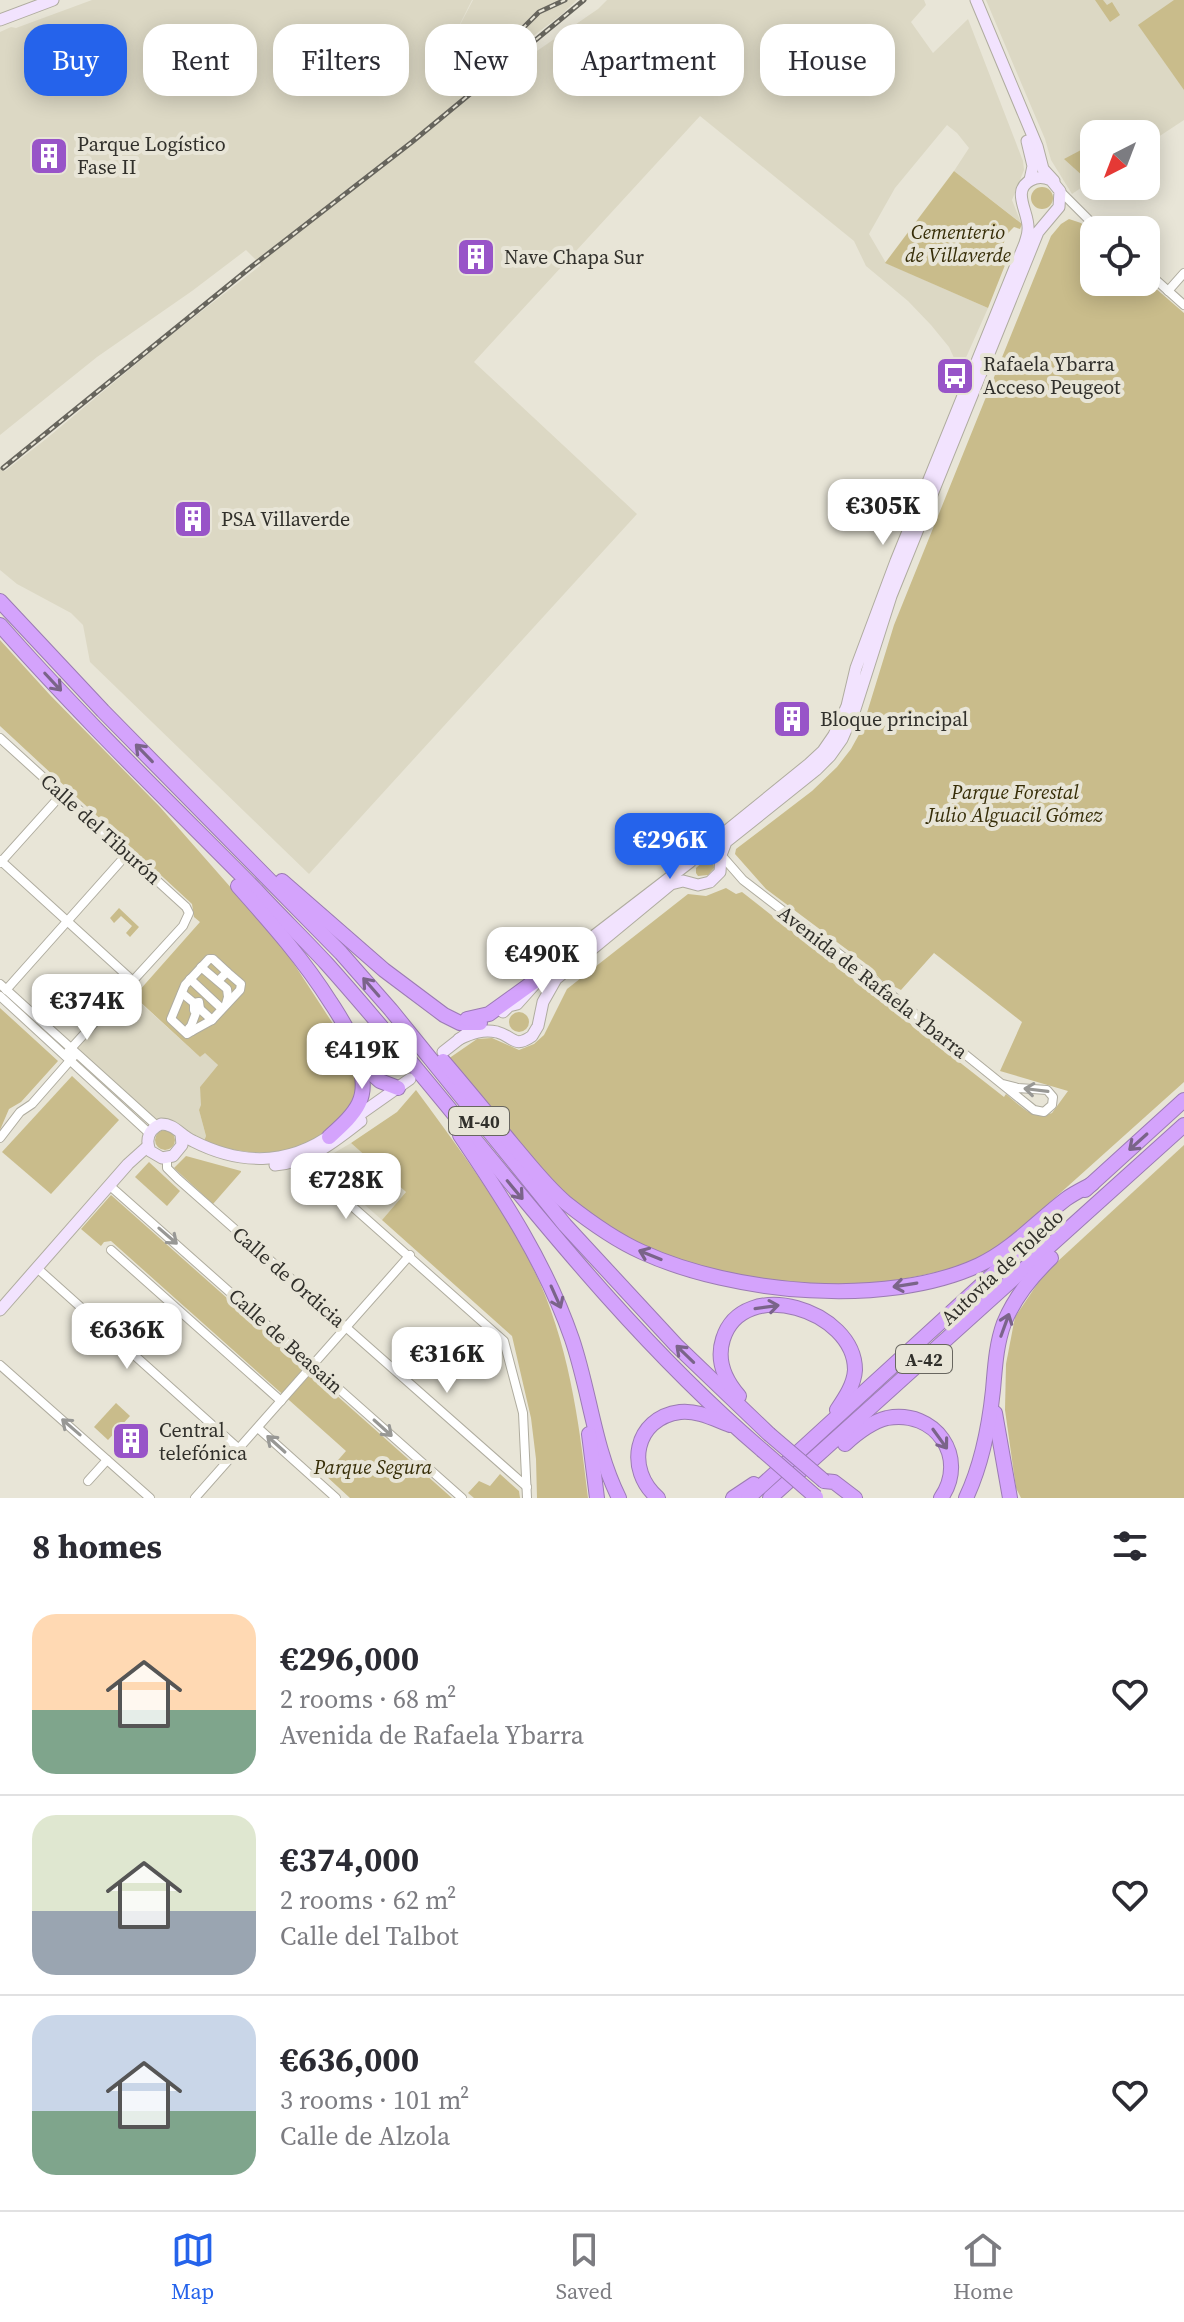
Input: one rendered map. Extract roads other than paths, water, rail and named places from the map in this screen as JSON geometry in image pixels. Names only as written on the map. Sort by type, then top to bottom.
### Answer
[{"type":"highway","name":"M-40","points":[[0,601],[103,711],[341,953],[565,1225],[676,1345],[769,1434],[844,1498]]},
{"type":"highway","name":"M-40","points":[[0,625],[325,962],[407,1077],[612,1303],[737,1429],[816,1497]]},
{"type":"highway","points":[[176,807],[193,833],[283,935],[320,987],[371,1073],[380,1081],[407,1077],[508,1206],[533,1249],[562,1311],[602,1455],[619,1498]]},
{"type":"highway","points":[[220,830],[384,970],[430,1005],[455,1021],[480,1023]]},
{"type":"highway","points":[[430,1005],[464,1019],[483,1017],[543,975]]},
{"type":"highway","points":[[320,987],[358,1063],[363,1084],[358,1108],[329,1137]]},
{"type":"highway","points":[[391,1010],[420,1035],[544,1182],[564,1201],[612,1237],[644,1253],[732,1280],[798,1289],[860,1290],[934,1280],[980,1265],[1002,1252],[1067,1198],[1092,1184]]},
{"type":"highway","name":"Autovía de Toledo","points":[[748,1498],[1184,1100]]},
{"type":"highway","name":"Autovía de Toledo","points":[[770,1498],[1184,1125]]},
{"type":"highway","points":[[966,1498],[980,1464],[994,1367],[1004,1323],[1014,1303],[1038,1270],[1184,1136]]},
{"type":"highway","points":[[742,1408],[740,1397],[722,1366],[720,1355],[725,1332],[744,1312],[761,1306],[784,1305],[800,1309],[829,1324],[844,1337],[852,1353],[855,1372],[849,1393],[826,1426]]},
{"type":"highway","points":[[580,1370],[597,1498]]},
{"type":"highway","points":[[993,1389],[1010,1498]]},
{"type":"highway","points":[[658,1498],[646,1486],[637,1463],[642,1440],[658,1419],[680,1412],[692,1412],[737,1429]]},
{"type":"highway","points":[[785,1498],[852,1437],[874,1423],[899,1417],[925,1423],[941,1436],[948,1448],[951,1475],[941,1498]]},
{"type":"highway","points":[[733,1498],[811,1440]]},
{"type":"highway","points":[[824,1481],[834,1482],[855,1498]]},
{"type":"main road","points":[[0,20],[53,0]]},
{"type":"main road","points":[[708,851],[719,837],[809,764],[834,735],[847,706],[856,668],[896,561],[1025,243],[1029,228],[1021,193],[1030,180],[1033,166],[1030,148],[969,0]]},
{"type":"main road","points":[[503,1012],[500,1023],[503,1033],[512,1041],[528,1040],[536,1032],[548,990],[567,968],[671,884],[683,881],[698,885],[714,879],[720,872],[726,842],[816,770],[842,739],[855,709],[891,596],[1038,232],[1061,202],[1058,188],[1043,169],[1037,146],[976,0]]},
{"type":"main road","points":[[1030,180],[1044,177],[1058,188]]},
{"type":"main road","points":[[1024,208],[1036,216],[1053,213]]},
{"type":"main road","points":[[698,885],[687,877],[686,869],[697,853],[708,851],[718,855],[721,860]]},
{"type":"main road","points":[[517,1004],[543,975],[690,862]]},
{"type":"main road","points":[[443,1052],[480,1023],[509,1006],[517,1004],[532,1009],[538,1021]]},
{"type":"main road","points":[[459,1039],[481,1031],[503,1033]]},
{"type":"main road","points":[[0,1310],[109,1185],[148,1146],[153,1129],[171,1125],[198,1144],[228,1154],[259,1159],[300,1153],[329,1137],[407,1077]]},
{"type":"main road","points":[[148,1146],[158,1157],[167,1158],[181,1149],[189,1149],[245,1164],[278,1165],[301,1161],[334,1142],[377,1108],[407,1077]]},
{"type":"main road","points":[[181,1134],[181,1149]]},
{"type":"street","points":[[1058,188],[1083,216]]},
{"type":"street","points":[[1053,213],[1071,212],[1083,216]]},
{"type":"street","points":[[1168,291],[1184,273]]},
{"type":"street","points":[[1160,284],[1184,305]]},
{"type":"street","name":"Calle del Tiburón","points":[[0,738],[186,907],[189,913],[183,926],[133,981]]},
{"type":"street","points":[[0,1138],[20,1112],[32,1104],[133,981],[1,862],[62,794]]},
{"type":"street","points":[[128,853],[2,990],[153,1129]]},
{"type":"street","name":"Avenida de Rafaela Ybarra","points":[[721,860],[1034,1110],[1044,1112],[1052,1105],[1053,1097],[1047,1090],[1003,1084]]},
{"type":"street","points":[[714,879],[730,875],[743,880]]},
{"type":"street","points":[[219,1001],[228,991],[211,958],[190,979],[171,1019],[187,1034],[192,1031],[202,1010],[225,998],[222,981]]},
{"type":"street","points":[[192,1031],[191,1026],[202,1010],[242,987],[238,981],[222,981],[201,967]]},
{"type":"street","points":[[190,979],[219,1001]]},
{"type":"street","points":[[219,1001],[222,981]]},
{"type":"street","points":[[182,993],[202,1010]]},
{"type":"street","name":"Calle de Ordicia","points":[[167,1158],[169,1171],[527,1487]]},
{"type":"street","points":[[301,1161],[504,1341],[523,1413],[527,1498]]},
{"type":"street","name":"Calle de Beasain","points":[[109,1185],[462,1498]]},
{"type":"street","points":[[111,1250],[281,1401]]},
{"type":"street","points":[[195,1498],[410,1255]]},
{"type":"street","points":[[37,1268],[239,1449]]},
{"type":"street","points":[[0,1365],[150,1498]]},
{"type":"street","points":[[258,1428],[336,1498]]},
{"type":"street","points":[[88,1481],[107,1460]]},
{"type":"railway","points":[[527,24],[539,12],[565,0]]},
{"type":"railway","points":[[3,468],[251,267],[412,142],[584,0]]},
{"type":"place","name":"Parque Logístico Fase II","points":[[49,156]]},
{"type":"place","name":"Nave Chapa Sur","points":[[476,257]]},
{"type":"place","name":"Rafaela Ybarra Acceso Peugeot","points":[[955,376]]},
{"type":"place","name":"PSA Villaverde","points":[[193,519]]},
{"type":"place","name":"Bloque principal","points":[[792,719]]},
{"type":"place","name":"Central telefónica","points":[[131,1441]]},
{"type":"park label","name":"Cementerio de Villaverde","points":[[958,244]]},
{"type":"park label","name":"Parque Forestal Julio Alguacil Gómez","points":[[1015,804]]},
{"type":"park label","name":"Parque Segura","points":[[373,1467]]}]
